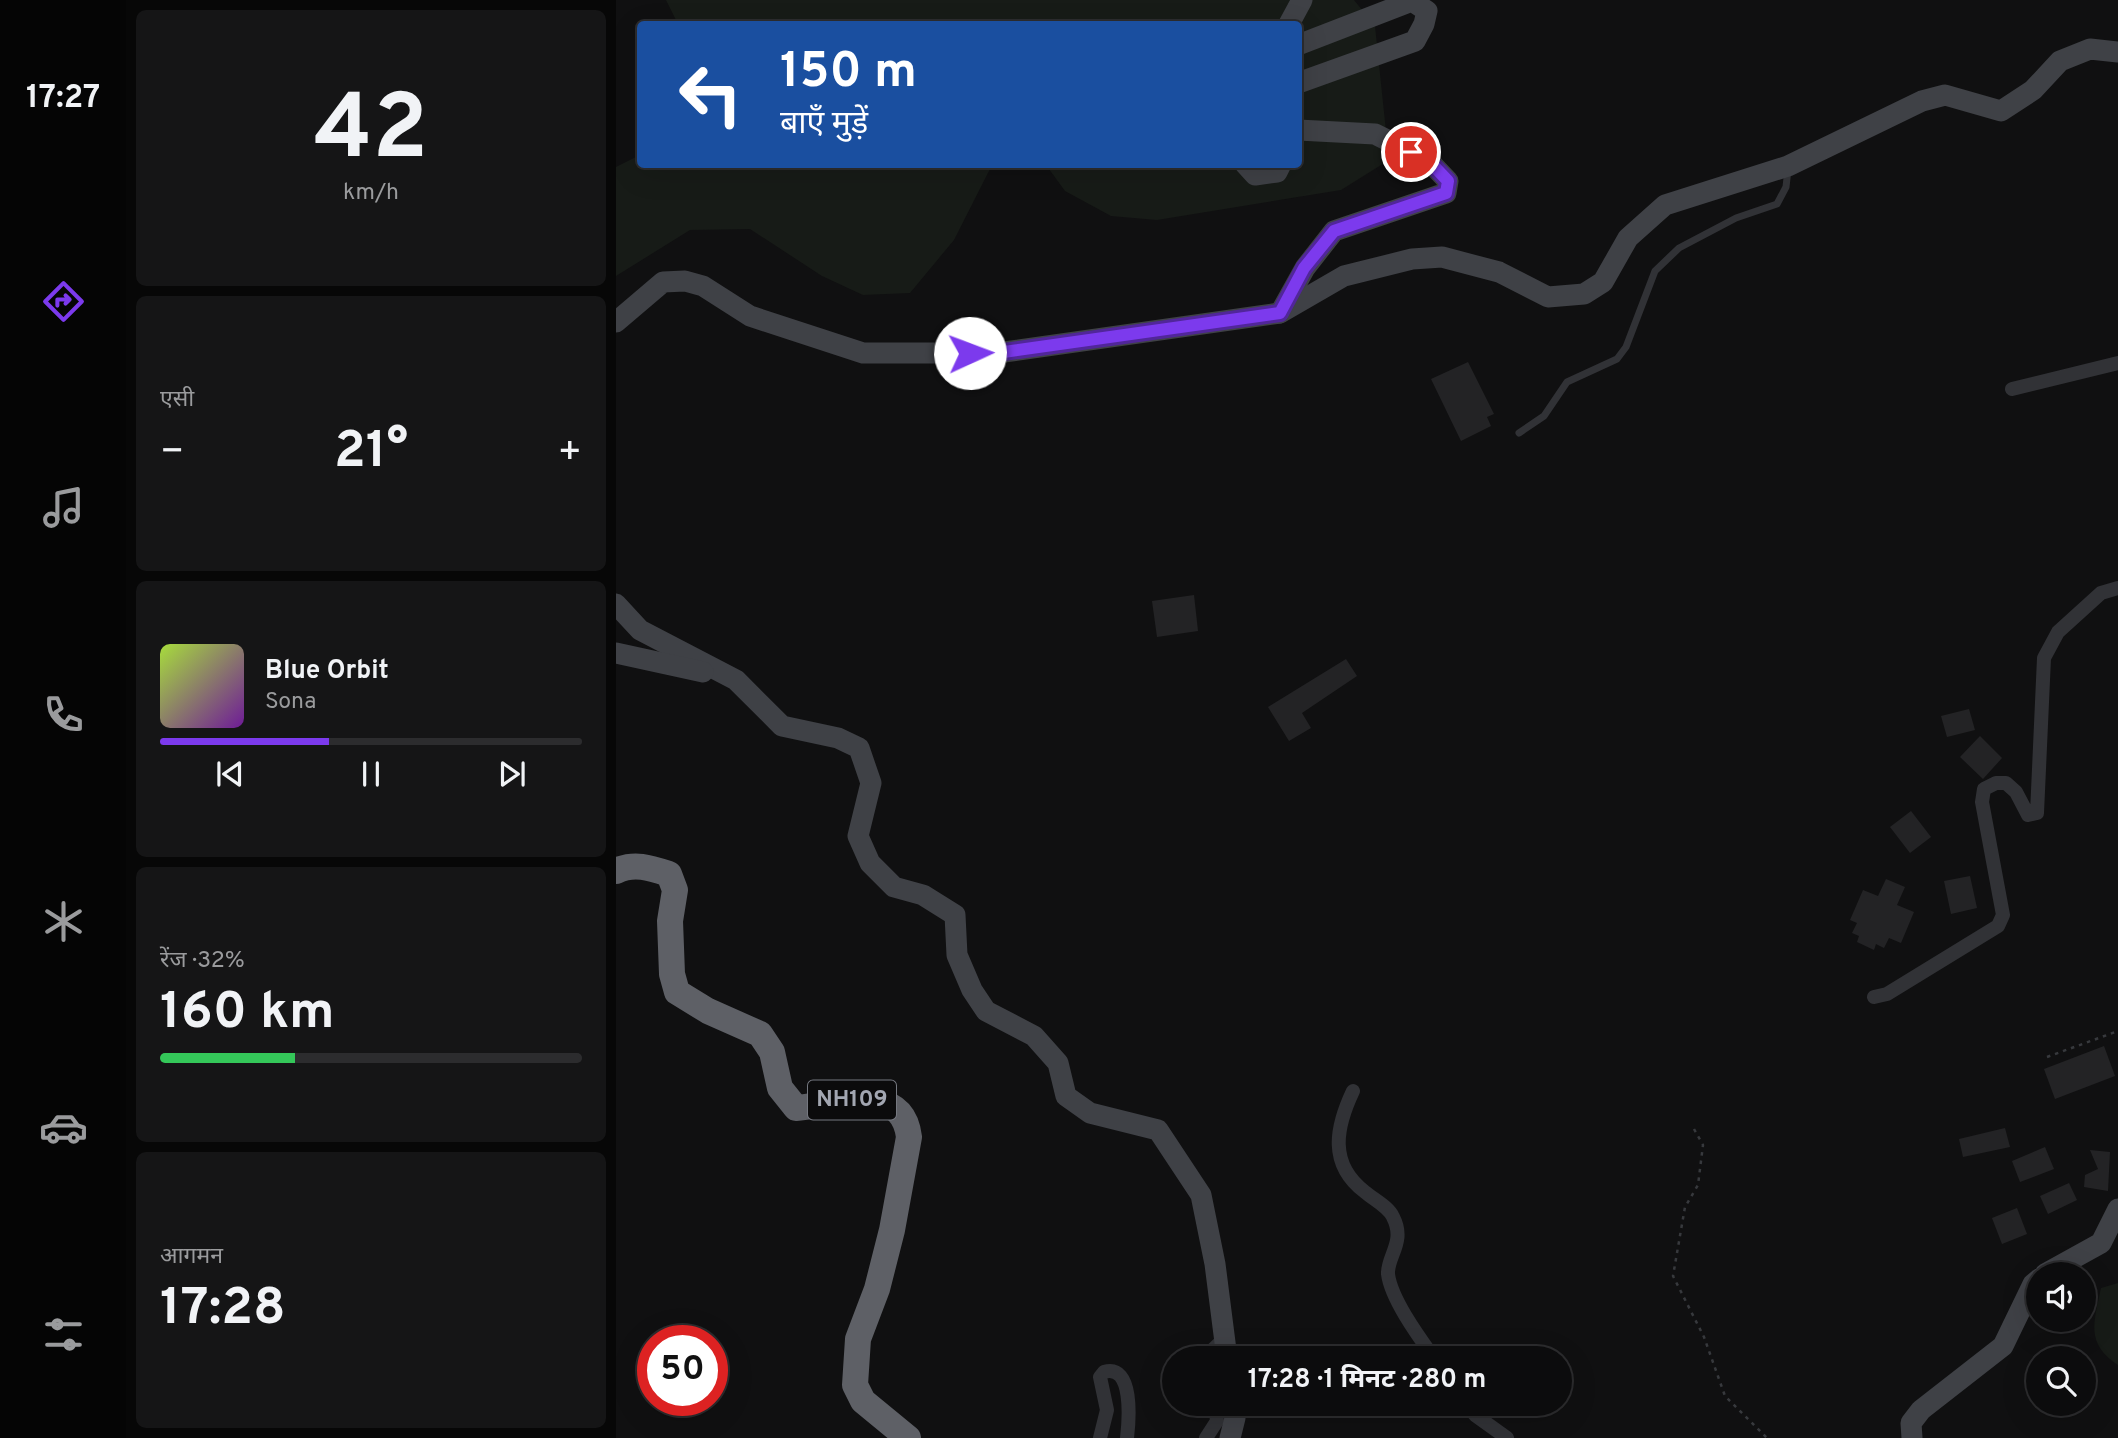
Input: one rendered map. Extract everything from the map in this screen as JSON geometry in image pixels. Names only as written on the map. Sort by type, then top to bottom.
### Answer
[{"type":"highway","name":"NH109","points":[[616,871],[624,867],[644,866],[669,874],[675,890],[670,944],[672,974],[677,992],[708,1011],[760,1034],[772,1052],[780,1088],[796,1108],[833,1102],[879,1102],[899,1110],[907,1121],[909,1137],[892,1230],[877,1289],[858,1339],[855,1385],[863,1401],[908,1438]]},
{"type":"main road","points":[[1291,21],[1302,0]]},
{"type":"main road","points":[[1302,43],[1412,1],[1427,11],[1415,41],[1302,82]]},
{"type":"main road","points":[[616,322],[663,282],[685,281],[703,286],[750,316],[863,353],[997,353],[1280,313],[1344,276],[1412,259],[1442,257],[1499,272],[1548,297],[1584,294],[1603,282],[1628,238],[1665,205],[1788,166],[1922,101],[1945,95],[2001,111],[2033,90],[2060,61],[2090,49],[2118,52]]},
{"type":"main road","points":[[1280,313],[1304,268],[1334,231],[1446,193],[1448,181],[1429,161],[1375,134],[1302,130]]},
{"type":"main road","points":[[1249,168],[1255,175],[1277,172],[1279,168]]},
{"type":"main road","points":[[616,604],[640,630],[737,680],[782,726],[838,738],[859,748],[871,783],[858,836],[870,863],[894,887],[923,895],[955,915],[957,955],[972,990],[986,1011],[1034,1036],[1058,1063],[1066,1096],[1090,1113],[1158,1130],[1201,1195],[1215,1264],[1226,1346]]},
{"type":"main road","points":[[616,653],[737,680]]},
{"type":"main road","points":[[2067,1262],[2101,1243],[2118,1209]]},
{"type":"main road","points":[[1912,1438],[1912,1423],[1920,1410],[2003,1346],[2026,1298]]},
{"type":"main road","points":[[1230,1438],[1235,1416]]},
{"type":"street","points":[[2012,389],[2118,363]]},
{"type":"street","points":[[1874,997],[1887,994],[1998,926],[2003,915],[1982,802],[1984,789],[1996,783],[2006,783],[2016,792],[2028,815],[2037,813],[2044,658],[2058,632],[2101,593],[2118,588]]},
{"type":"street","points":[[1353,1091],[1339,1125],[1338,1156],[1357,1185],[1393,1215],[1398,1233],[1395,1253],[1388,1270],[1391,1288],[1427,1346]]},
{"type":"street","points":[[1100,1438],[1107,1410],[1100,1377],[1110,1370],[1119,1374],[1124,1382],[1129,1406],[1128,1438]]},
{"type":"street","points":[[1206,1438],[1217,1421],[1216,1416]]},
{"type":"street","points":[[1476,1416],[1507,1438]]},
{"type":"lane","points":[[1519,433],[1545,416],[1567,382],[1617,359],[1626,347],[1655,271],[1679,248],[1736,218],[1777,204],[1786,187],[1788,166]]},
{"type":"path","points":[[2047,1057],[2118,1031]]},
{"type":"path","points":[[1694,1129],[1703,1145],[1698,1185],[1685,1207],[1672,1276],[1703,1337],[1725,1396],[1767,1438]]},
{"type":"shaded area","points":[[666,0],[1354,0],[1375,26],[1389,160],[1341,190],[1157,220],[1111,216],[1065,191],[1048,168],[1302,168],[1302,21],[676,21]]},
{"type":"shaded area","points":[[637,156],[637,168],[990,168],[954,240],[910,293],[863,295],[822,276],[750,229],[690,230],[616,276],[616,167]]},
{"type":"shaded area","points":[[2118,1283],[2118,1365],[2100,1348],[2094,1332],[2101,1288]]},
{"type":"building","points":[[1468,362],[1494,414],[1487,417],[1491,426],[1461,441],[1431,379]]},
{"type":"building","points":[[1194,595],[1198,631],[1157,637],[1152,601]]},
{"type":"building","points":[[1346,659],[1357,676],[1302,713],[1311,728],[1289,741],[1268,707]]},
{"type":"building","points":[[1969,709],[1975,730],[1947,737],[1941,716]]},
{"type":"building","points":[[1980,736],[2002,758],[1983,779],[1960,757]]},
{"type":"building","points":[[1911,811],[1931,837],[1910,853],[1890,827]]},
{"type":"building","points":[[1970,876],[1977,908],[1951,914],[1944,881]]},
{"type":"building","points":[[1886,879],[1905,887],[1897,905],[1914,912],[1901,943],[1889,938],[1884,948],[1876,944],[1874,950],[1857,942],[1859,936],[1852,933],[1857,923],[1850,920],[1863,890],[1878,896]]},
{"type":"building","points":[[2104,1046],[2115,1076],[2055,1099],[2044,1069]]},
{"type":"building","points":[[2005,1128],[2010,1147],[1963,1157],[1959,1139]]},
{"type":"building","points":[[2045,1147],[2054,1169],[2020,1182],[2012,1161]]},
{"type":"building","points":[[2090,1150],[2110,1152],[2108,1191],[2084,1187],[2085,1175],[2098,1169]]},
{"type":"building","points":[[2069,1183],[2077,1200],[2048,1214],[2040,1196]]},
{"type":"building","points":[[2017,1208],[2027,1234],[2002,1244],[1992,1218]]},
{"type":"route","points":[[970,353],[997,353],[1280,313],[1304,268],[1334,231],[1446,193],[1448,181],[1429,161],[1411,152]]}]
